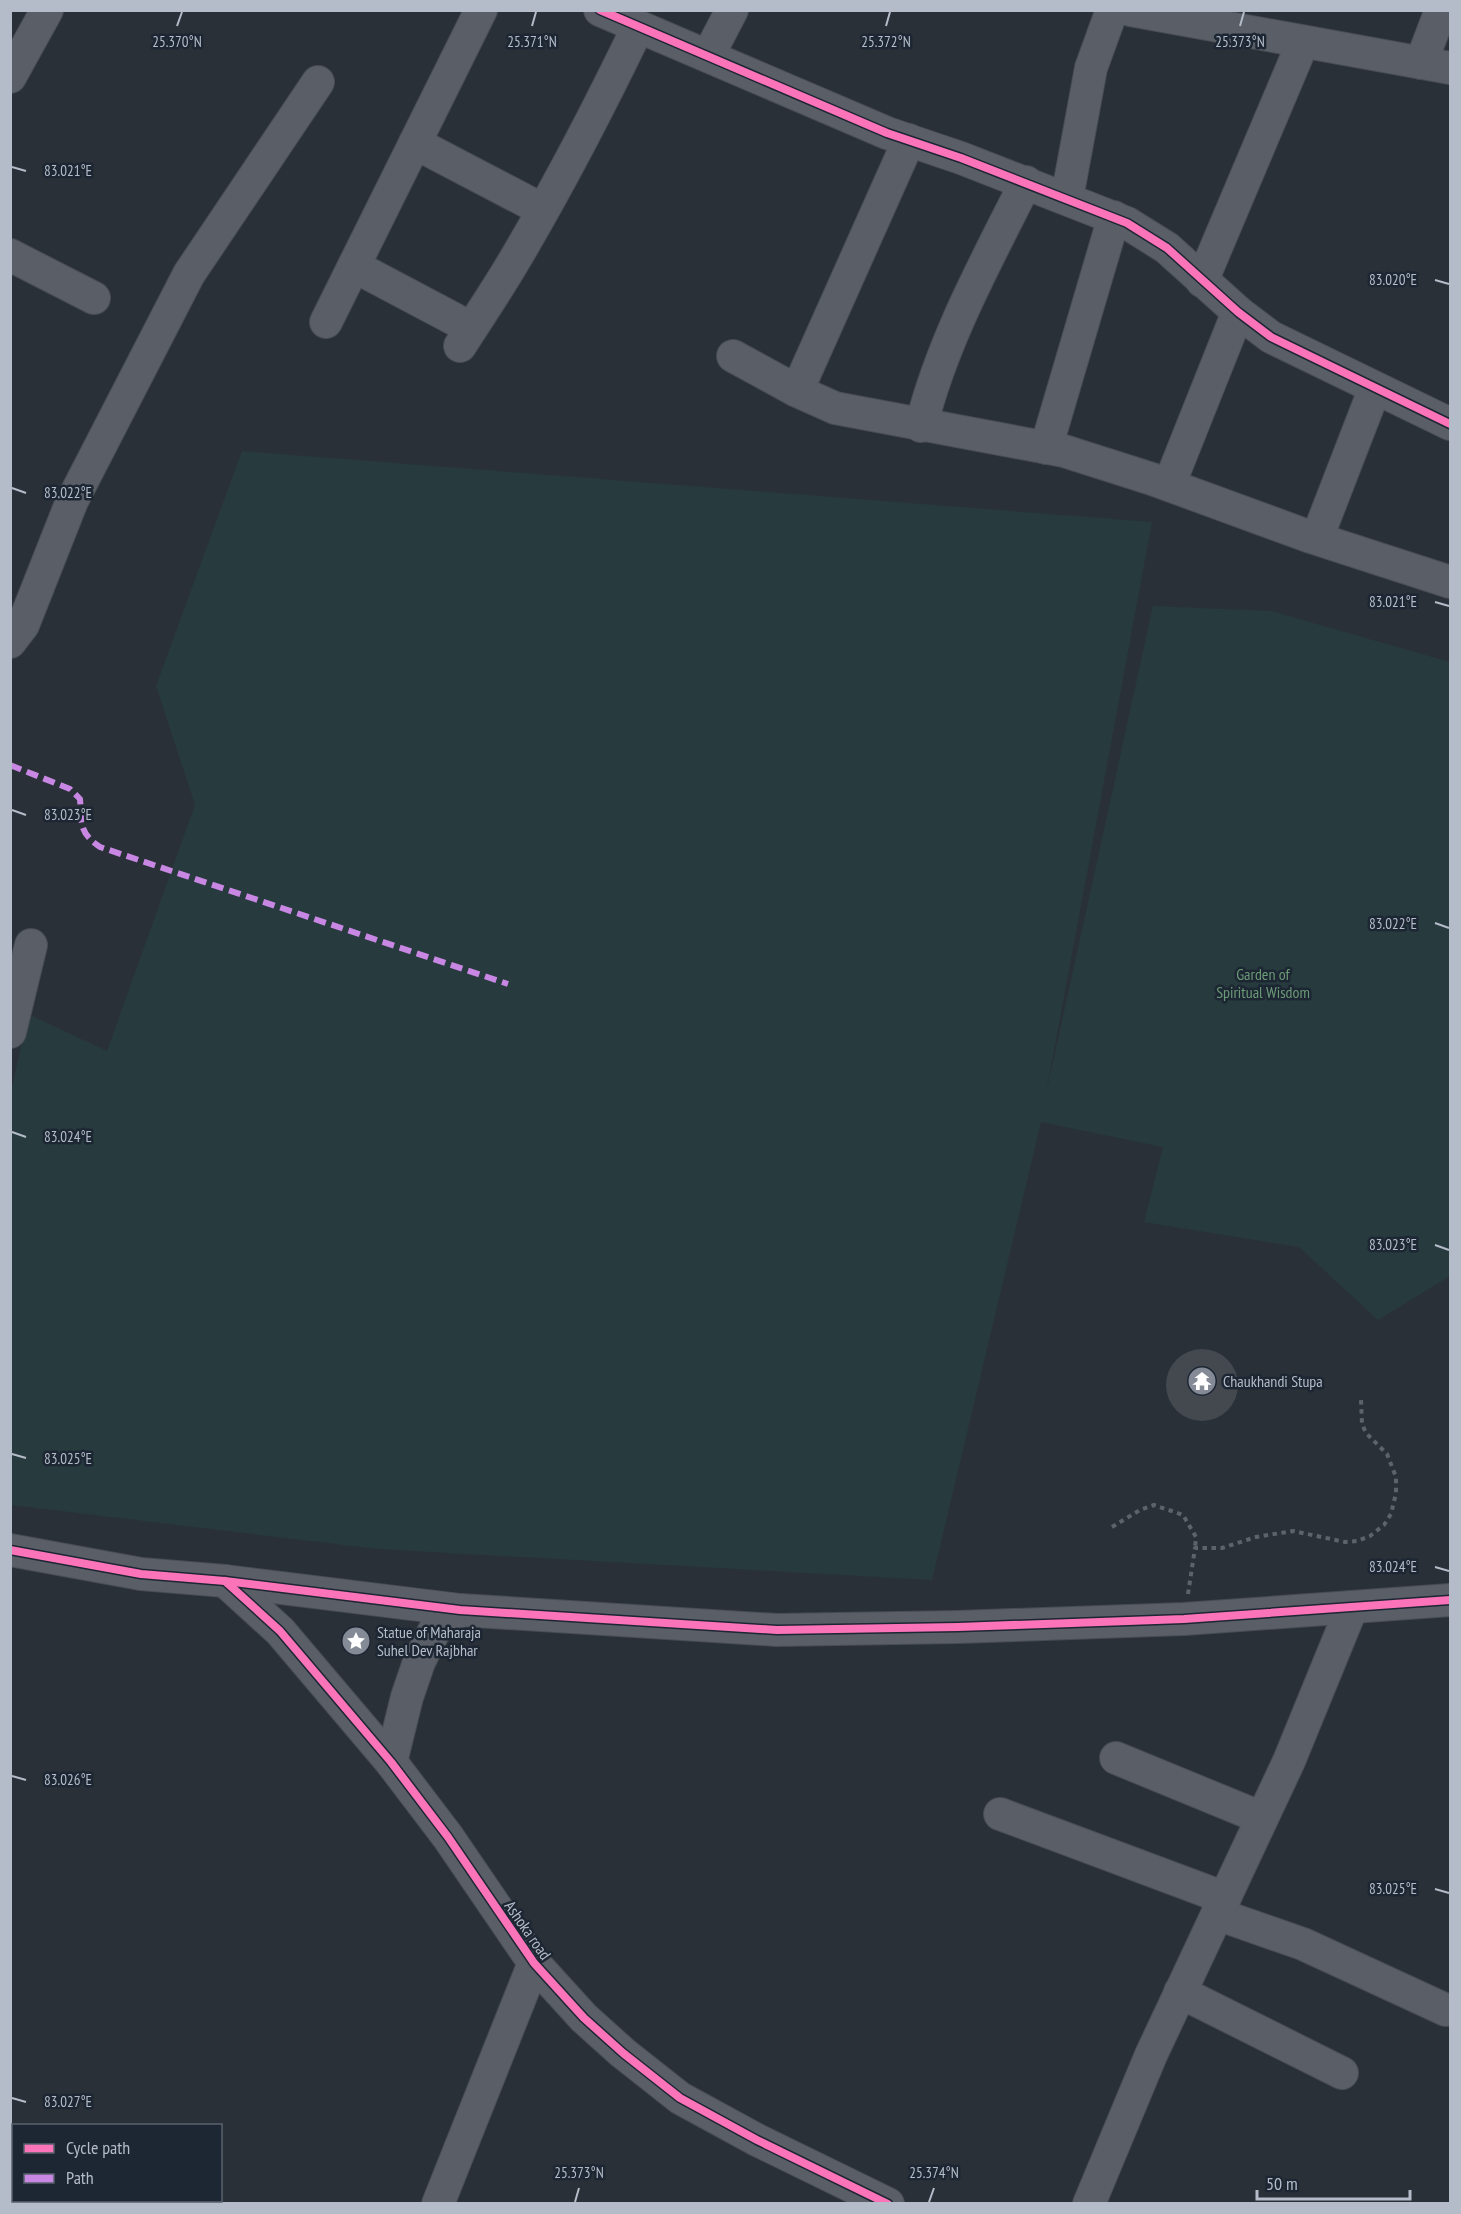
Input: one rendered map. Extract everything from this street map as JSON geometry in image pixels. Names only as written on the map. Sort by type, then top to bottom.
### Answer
[{"type":"street","points":[[10,77],[47,10]]},
{"type":"street","points":[[326,322],[481,10]]},
{"type":"street","points":[[600,10],[887,133],[1026,182],[1127,223],[1167,248],[1202,281],[1271,338],[1450,424]]},
{"type":"street","points":[[708,56],[732,10]]},
{"type":"street","points":[[1067,198],[1091,68],[1112,10]]},
{"type":"street","points":[[1130,10],[1162,13],[1436,66],[1441,10]]},
{"type":"street","points":[[354,266],[466,337],[543,210],[601,105],[638,27]]},
{"type":"street","points":[[1202,281],[1303,42]]},
{"type":"street","points":[[10,642],[23,626],[72,501],[189,274],[318,82]]},
{"type":"street","points":[[796,391],[909,140]]},
{"type":"street","points":[[415,143],[543,210]]},
{"type":"street","points":[[921,426],[929,392],[947,343],[1026,182]]},
{"type":"street","points":[[1046,448],[1114,217]]},
{"type":"street","points":[[10,255],[94,298]]},
{"type":"street","points":[[1169,485],[1238,312]]},
{"type":"street","points":[[733,356],[796,391],[835,408],[921,426],[1065,451],[1450,582]]},
{"type":"street","points":[[1317,538],[1375,388]]},
{"type":"street","points":[[10,1032],[31,945]]},
{"type":"street","points":[[12,1554],[141,1574],[225,1581],[460,1610],[777,1630],[958,1628],[1184,1619],[1450,1600]]},
{"type":"street","name":"Ashoka road","points":[[225,1581],[280,1631],[390,1762],[448,1837],[534,1963],[584,2018],[623,2053],[680,2098],[758,2140],[888,2204]]},
{"type":"street","points":[[1089,2204],[1151,2055],[1319,1691],[1352,1607]]},
{"type":"street","points":[[390,1762],[418,1662],[434,1631],[460,1610]]},
{"type":"street","points":[[1116,1758],[1262,1818]]},
{"type":"street","points":[[1000,1814],[1221,1906],[1446,2010]]},
{"type":"street","points":[[438,2204],[534,1963]]},
{"type":"street","points":[[1180,1992],[1342,2073]]},
{"type":"path","points":[[1195,1548],[1222,1548],[1256,1537],[1293,1531],[1345,1542],[1357,1541],[1370,1536],[1384,1525],[1391,1514],[1396,1493],[1396,1477],[1387,1454],[1366,1433],[1362,1424],[1361,1400]]},
{"type":"path","points":[[1112,1527],[1140,1510],[1154,1505],[1183,1515],[1196,1537],[1184,1619]]},
{"type":"green space","name":"Garden of Spiritual Wisdom","points":[[242,451],[1152,522],[1046,1094],[1153,606],[1271,611],[1450,662],[1450,1276],[1378,1320],[1299,1247],[1144,1222],[1163,1147],[1041,1122],[932,1580],[378,1549],[11,1505],[10,1097],[28,1014],[107,1051],[195,805],[156,686]]},
{"type":"building","name":"Chaukhandi Stupa","points":[[1202,1349],[1222,1355],[1232,1365],[1238,1385],[1232,1405],[1222,1415],[1202,1421],[1182,1415],[1172,1405],[1166,1385],[1172,1365],[1182,1355]]},
{"type":"marked path","points":[[10,765],[70,789],[80,799],[81,821],[85,832],[100,847],[508,984]]},
{"type":"cycle path","points":[[600,10],[887,133],[961,158],[1127,223],[1167,248],[1238,312],[1271,337],[1450,424]]},
{"type":"cycle path","points":[[10,1550],[141,1574],[225,1581],[460,1610],[777,1630],[958,1627],[1184,1619],[1450,1600]]},
{"type":"cycle path","points":[[225,1581],[280,1631],[391,1762],[448,1837],[534,1963],[584,2018],[623,2053],[680,2098],[757,2140],[888,2204]]},
{"type":"place","name":"Chaukhandi Stupa","points":[[1202,1381]]},
{"type":"place","name":"Statue of Maharaja Suhel Dev Rajbhar","points":[[356,1641]]}]
